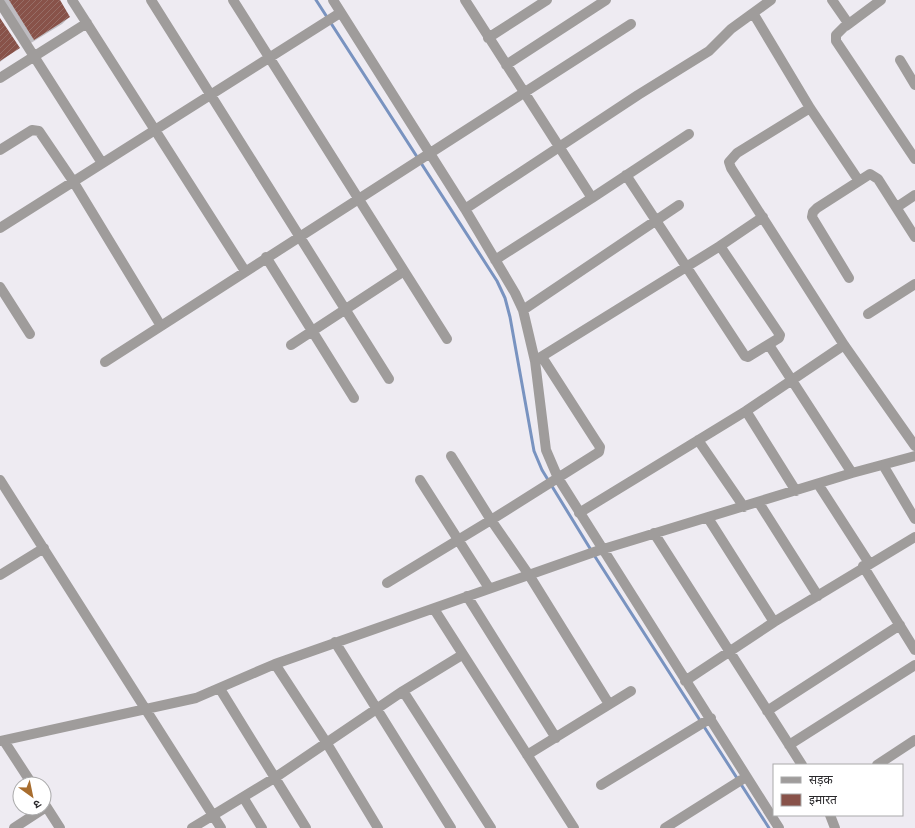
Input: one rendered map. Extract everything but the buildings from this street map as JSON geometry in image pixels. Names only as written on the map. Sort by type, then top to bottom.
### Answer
[{"type":"street","points":[[72,0],[245,271]]},
{"type":"street","points":[[152,0],[389,379]]},
{"type":"street","points":[[233,0],[447,339]]},
{"type":"street","points":[[333,0],[428,153],[465,209],[515,293],[523,310],[538,359],[546,450],[558,478],[601,550],[780,828]]},
{"type":"street","points":[[464,0],[592,198]]},
{"type":"street","points":[[488,38],[547,0]]},
{"type":"street","points":[[506,66],[606,0]]},
{"type":"street","points":[[465,209],[709,51],[716,46],[731,29],[771,0]]},
{"type":"street","points":[[832,0],[846,19],[848,23],[846,26]]},
{"type":"street","points":[[881,0],[836,35],[836,41],[915,158]]},
{"type":"street","points":[[0,2],[102,163]]},
{"type":"street","points":[[0,228],[340,13]]},
{"type":"street","points":[[753,13],[810,108],[859,181]]},
{"type":"street","points":[[0,78],[87,23]]},
{"type":"street","points":[[105,362],[428,153],[525,94],[630,24]]},
{"type":"street","points":[[900,60],[915,85]]},
{"type":"street","points":[[810,108],[737,153],[728,162],[730,168],[763,217],[844,345],[915,446]]},
{"type":"street","points":[[0,150],[36,129],[42,134],[73,181],[161,326]]},
{"type":"street","points":[[495,260],[689,134]]},
{"type":"street","points":[[849,278],[812,217],[813,212],[870,174],[875,176],[897,207],[915,237]]},
{"type":"street","points":[[626,175],[745,356],[750,356],[779,338],[780,334],[720,246]]},
{"type":"street","points":[[897,207],[915,195]]},
{"type":"street","points":[[523,310],[679,205]]},
{"type":"street","points":[[538,359],[720,246],[763,217]]},
{"type":"street","points":[[266,258],[354,398]]},
{"type":"street","points":[[290,345],[404,271]]},
{"type":"street","points":[[868,314],[915,284]]},
{"type":"street","points":[[0,287],[30,334]]},
{"type":"street","points":[[769,345],[852,473]]},
{"type":"street","points":[[579,513],[746,411],[844,345]]},
{"type":"street","points":[[387,583],[596,455],[600,447],[538,359]]},
{"type":"street","points":[[746,411],[796,491]]},
{"type":"street","points":[[698,440],[744,507]]},
{"type":"street","points":[[451,456],[491,520],[529,575],[609,704]]},
{"type":"street","points":[[26,776],[2,741],[148,710],[196,698],[220,689],[275,664],[335,642],[434,609],[466,596],[586,555],[852,473],[915,456]]},
{"type":"street","points":[[883,465],[915,519]]},
{"type":"street","points":[[0,480],[148,710],[221,828]]},
{"type":"street","points":[[420,480],[489,588]]},
{"type":"street","points":[[818,484],[915,650]]},
{"type":"street","points":[[759,502],[818,596]]},
{"type":"street","points":[[708,518],[774,622]]},
{"type":"street","points":[[654,533],[801,764]]},
{"type":"street","points":[[685,681],[774,622],[915,536]]},
{"type":"street","points":[[0,575],[44,548]]},
{"type":"street","points":[[466,596],[556,738]]},
{"type":"street","points":[[434,609],[462,655],[528,755],[569,826]]},
{"type":"street","points":[[767,711],[900,625]]},
{"type":"street","points":[[335,642],[378,708],[451,828]]},
{"type":"street","points":[[192,828],[276,777],[403,691],[462,655]]},
{"type":"street","points":[[275,664],[326,742],[378,828]]},
{"type":"street","points":[[789,745],[915,665]]},
{"type":"street","points":[[220,689],[276,777],[306,828]]},
{"type":"street","points":[[403,691],[491,828]]},
{"type":"street","points":[[528,755],[630,691]]},
{"type":"street","points":[[601,785],[710,718]]},
{"type":"street","points":[[879,764],[915,740]]},
{"type":"street","points":[[665,828],[746,777]]},
{"type":"street","points":[[243,797],[262,828]]},
{"type":"street","points":[[14,828],[30,816]]},
{"type":"street","points":[[52,816],[60,828]]},
{"type":"street","points":[[830,816],[835,828]]},
{"type":"waterway","points":[[316,0],[497,281],[505,298],[510,317],[534,451],[542,470],[591,550]]},
{"type":"waterway","points":[[594,555],[769,828]]}]
